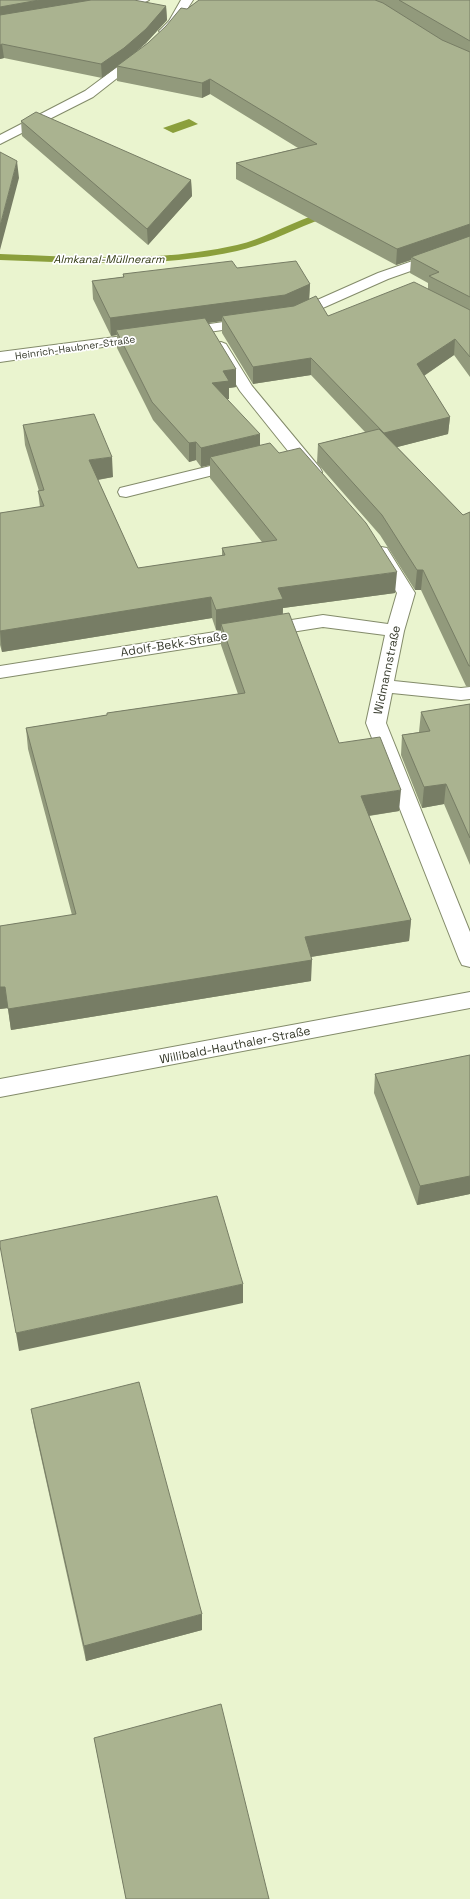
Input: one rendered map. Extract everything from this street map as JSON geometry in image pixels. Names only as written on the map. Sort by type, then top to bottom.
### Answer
[{"type":"street","points":[[96,8],[143,0]]},
{"type":"street","points":[[0,140],[89,94],[139,57],[173,23],[187,0]]},
{"type":"street","points":[[280,319],[288,318],[383,276],[470,244]]},
{"type":"street","points":[[383,276],[396,283]]},
{"type":"street","name":"Heinrich-Haubner-Straße","points":[[0,357],[265,321]]},
{"type":"street","points":[[210,328],[245,388],[287,452],[326,486]]},
{"type":"street","points":[[126,492],[256,460]]},
{"type":"street","name":"Widmannstraße","points":[[373,540],[406,593],[395,631],[376,723],[470,959]]},
{"type":"street","name":"Adolf-Bekk-Straße","points":[[0,672],[323,621],[395,631]]},
{"type":"street","points":[[383,686],[460,694],[470,693]]},
{"type":"street","name":"Willibald-Hauthaler-Straße","points":[[0,1088],[470,1000]]},
{"type":"shaded area","points":[[189,119],[198,124],[173,133],[163,128]]},
{"type":"building","points":[[0,0],[39,0],[0,7]]},
{"type":"building","points":[[91,0],[134,0],[166,6],[146,29],[124,48],[101,64],[2,44],[0,45],[0,15]]},
{"type":"building","points":[[199,0],[375,0],[383,3],[442,40],[470,52],[470,224],[397,249],[236,163],[317,144],[210,79],[202,83],[117,66],[148,43],[166,26],[181,8],[187,9]]},
{"type":"building","points":[[399,0],[470,0],[470,41]]},
{"type":"building","points":[[36,112],[191,180],[147,229],[21,121]]},
{"type":"building","points":[[0,152],[17,161],[0,226]]},
{"type":"building","points":[[470,236],[470,297],[429,276],[439,272],[411,257]]},
{"type":"building","points":[[232,261],[237,268],[296,261],[310,284],[285,295],[110,318],[92,281],[124,277],[123,274]]},
{"type":"building","points":[[414,282],[470,310],[470,357],[455,339],[417,364],[450,417],[384,433],[311,358],[253,367],[222,316],[294,306],[316,296],[328,316]]},
{"type":"building","points":[[205,318],[236,369],[223,371],[229,381],[212,383],[260,434],[201,448],[196,442],[189,443],[152,402],[116,330]]},
{"type":"building","points":[[94,414],[112,457],[89,460],[138,568],[225,555],[222,548],[277,540],[210,457],[270,443],[279,453],[300,448],[366,523],[397,572],[278,588],[283,599],[216,610],[211,597],[0,631],[0,513],[44,506],[38,491],[44,490],[23,425]]},
{"type":"building","points":[[379,429],[463,515],[470,512],[470,666],[423,570],[417,570],[382,515],[318,444]]},
{"type":"building","points":[[289,613],[339,743],[380,737],[401,790],[361,796],[411,920],[305,937],[312,960],[8,1009],[5,987],[0,987],[0,926],[76,914],[26,728],[107,715],[107,713],[245,693],[221,624]]},
{"type":"building","points":[[470,704],[470,838],[446,784],[424,787],[402,735],[430,731],[421,712]]},
{"type":"building","points":[[470,1055],[470,1176],[420,1186],[375,1074]]},
{"type":"building","points":[[217,1196],[243,1284],[16,1333],[0,1241]]},
{"type":"building","points":[[139,1382],[202,1614],[84,1646],[31,1409]]},
{"type":"building","points":[[221,1704],[269,1899],[126,1899],[94,1738]]},
{"type":"waterway","name":"Almkanal-Müllnerarm","points":[[0,257],[89,260],[149,260],[208,254],[249,245],[307,221],[331,213]]}]
